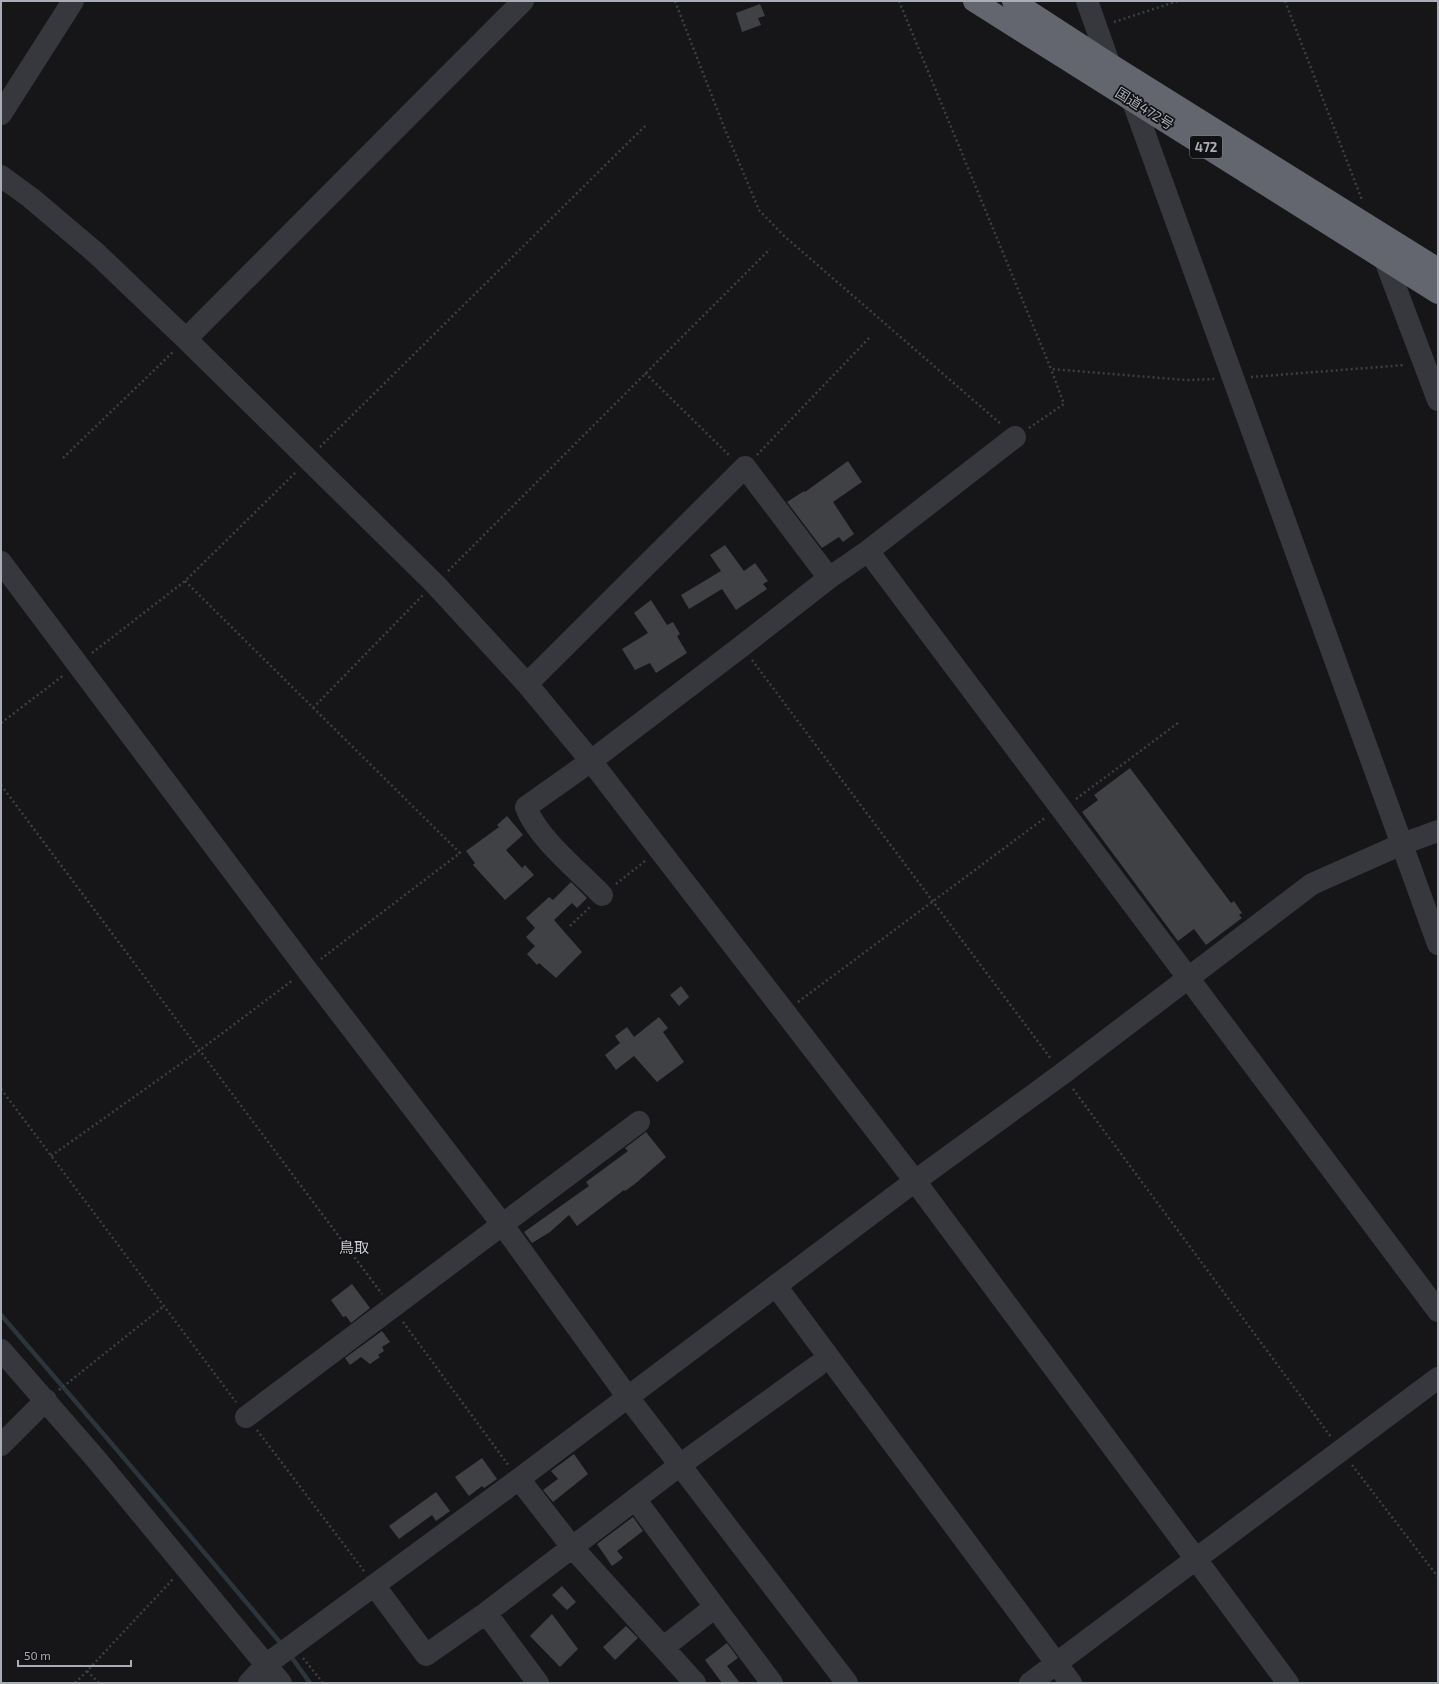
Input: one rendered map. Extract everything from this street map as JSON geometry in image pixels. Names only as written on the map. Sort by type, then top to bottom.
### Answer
[{"type":"highway","name":"国道472号","points":[[974,1],[1132,99],[1438,293]]},
{"type":"highway","name":"国道472号","points":[[1013,1],[1109,63],[1438,269]]},
{"type":"street","points":[[1,114],[73,1]]},
{"type":"street","points":[[186,339],[523,1]]},
{"type":"street","points":[[1088,1],[1109,63]]},
{"type":"street","points":[[1132,99],[1438,944]]},
{"type":"street","points":[[1,176],[31,198],[96,253],[186,339],[435,584],[527,684],[592,761],[915,1181],[1195,1560],[1288,1683]]},
{"type":"street","points":[[1385,260],[1438,400]]},
{"type":"street","points":[[602,895],[542,833],[531,820],[526,807],[592,761],[1015,437]]},
{"type":"street","points":[[527,684],[744,468],[829,578]]},
{"type":"street","points":[[868,551],[1438,1311]]},
{"type":"street","points":[[1,562],[307,970],[502,1224],[627,1396],[680,1465],[838,1680]]},
{"type":"street","points":[[249,1683],[267,1664],[518,1479],[915,1181],[1062,1074],[1312,884],[1402,844],[1438,831]]},
{"type":"street","points":[[246,1417],[639,1122]]},
{"type":"street","points":[[776,1286],[1071,1683]]},
{"type":"street","points":[[1,1350],[46,1400],[267,1664],[281,1683]]},
{"type":"street","points":[[374,1585],[426,1654],[486,1613],[680,1465],[817,1366]]},
{"type":"street","points":[[1030,1683],[1438,1378]]},
{"type":"street","points":[[1,1445],[46,1400]]},
{"type":"street","points":[[518,1479],[572,1547],[695,1683]]},
{"type":"street","points":[[635,1499],[772,1683]]},
{"type":"street","points":[[664,1648],[715,1607]]},
{"type":"street","points":[[486,1613],[538,1683]]},
{"type":"path","points":[[676,1],[724,127],[759,210],[783,235],[1015,437],[1064,404],[1051,369],[899,1]]},
{"type":"path","points":[[1098,28],[1178,1]]},
{"type":"path","points":[[1285,1],[1373,227]]},
{"type":"path","points":[[51,1156],[200,1050],[460,853],[185,581],[647,124]]},
{"type":"path","points":[[313,708],[770,249]]},
{"type":"path","points":[[645,373],[744,468],[870,337]]},
{"type":"path","points":[[63,458],[186,339]]},
{"type":"path","points":[[1051,369],[1186,380],[1233,378],[1425,363]]},
{"type":"path","points":[[742,646],[1342,1451],[1438,1577]]},
{"type":"path","points":[[785,1012],[1178,723]]},
{"type":"path","points":[[1,785],[392,1306],[518,1479]]},
{"type":"path","points":[[1,1089],[246,1417],[374,1585]]},
{"type":"path","points":[[46,1400],[164,1306]]},
{"type":"path","points":[[75,1683],[184,1566]]},
{"type":"path","points":[[293,1645],[323,1683]]},
{"type":"path","points":[[87,1671],[99,1683]]},
{"type":"building","points":[[760,4],[765,16],[758,18],[761,25],[742,32],[736,13]]},
{"type":"building","points":[[848,461],[862,482],[833,502],[854,534],[843,542],[839,537],[822,548],[787,502],[804,491],[805,492]]},
{"type":"building","points":[[725,545],[744,571],[755,563],[768,581],[763,584],[767,589],[736,610],[722,589],[689,609],[681,595],[721,571],[710,555]]},
{"type":"building","points":[[651,600],[667,625],[673,622],[680,634],[677,636],[687,653],[656,673],[650,663],[635,670],[622,649],[648,633],[634,613]]},
{"type":"building","points":[[1130,768],[1231,903],[1234,901],[1242,913],[1239,915],[1242,918],[1206,945],[1194,929],[1178,941],[1082,812],[1098,800],[1094,795]]},
{"type":"building","points":[[507,816],[523,835],[506,850],[522,868],[525,865],[534,875],[505,900],[473,865],[475,863],[466,851],[499,827],[497,825]]},
{"type":"building","points":[[571,882],[587,898],[577,908],[572,903],[554,920],[582,952],[556,978],[539,963],[537,965],[527,954],[535,946],[526,937],[535,928],[526,918],[549,897],[553,900]]},
{"type":"building","points":[[681,986],[689,997],[679,1006],[670,995]]},
{"type":"building","points":[[659,1017],[668,1028],[663,1032],[684,1062],[657,1082],[634,1056],[616,1070],[605,1055],[620,1043],[615,1036],[627,1027],[634,1037]]},
{"type":"building","points":[[646,1132],[666,1157],[636,1183],[625,1191],[624,1190],[577,1226],[569,1215],[550,1232],[532,1243],[524,1232],[589,1186],[586,1182],[628,1151],[625,1148]]},
{"type":"building","points":[[352,1284],[370,1308],[351,1323],[346,1316],[343,1317],[331,1300]]},
{"type":"building","points":[[382,1331],[390,1342],[382,1347],[384,1351],[378,1355],[380,1357],[370,1364],[361,1357],[350,1365],[345,1358]]},
{"type":"building","points":[[574,1454],[588,1474],[553,1502],[543,1490],[558,1479],[551,1471]]},
{"type":"building","points":[[482,1458],[497,1479],[484,1488],[482,1486],[469,1496],[455,1477]]},
{"type":"building","points":[[436,1492],[450,1511],[436,1521],[432,1515],[399,1539],[389,1526]]},
{"type":"building","points":[[633,1517],[643,1531],[617,1551],[623,1558],[612,1566],[597,1544]]},
{"type":"building","points":[[562,1586],[576,1602],[567,1610],[552,1595]]},
{"type":"building","points":[[552,1614],[578,1649],[560,1667],[530,1636]]},
{"type":"building","points":[[626,1626],[638,1638],[615,1660],[603,1647]]},
{"type":"building","points":[[727,1643],[738,1658],[727,1666],[740,1683],[722,1683],[705,1660]]},
{"type":"waterway","points":[[1,1315],[283,1646]]},
{"type":"waterway","points":[[290,1655],[310,1683]]},
{"type":"district","name":"鳥取","points":[[354,1247]]}]
